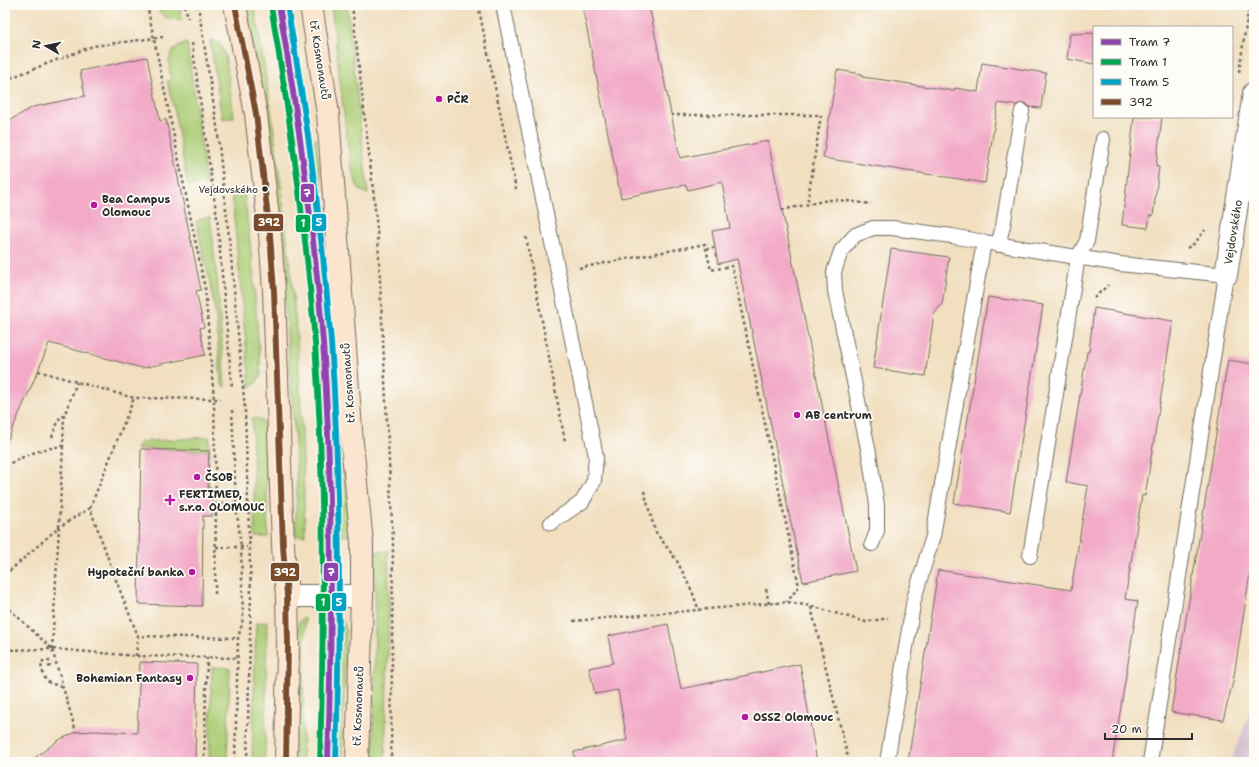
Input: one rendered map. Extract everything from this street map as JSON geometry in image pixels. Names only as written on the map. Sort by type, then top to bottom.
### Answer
[{"type":"street","points":[[235,5],[256,114],[270,234],[274,291],[283,546],[287,596],[288,645],[286,762]]},
{"type":"street","name":"tř. Kosmonautů","points":[[311,5],[328,114],[352,443],[362,543],[362,596],[357,762]]},
{"type":"street","name":"Vejdovského","points":[[1226,275],[1253,103]]},
{"type":"street","points":[[287,596],[362,596]]},
{"type":"lane","points":[[503,5],[596,456],[594,481],[582,502],[551,523]]},
{"type":"lane","points":[[998,245],[1003,226],[1022,111]]},
{"type":"lane","points":[[1030,556],[1078,257],[1087,241],[1103,139]]},
{"type":"lane","points":[[872,544],[877,531],[877,505],[869,452],[834,291],[834,272],[841,251],[855,235],[873,228],[892,228],[1120,264],[1226,275],[1150,762]]},
{"type":"lane","points":[[887,762],[914,599],[933,536],[984,242]]},
{"type":"path","points":[[147,5],[205,288],[214,400],[216,504],[215,594]]},
{"type":"path","points":[[185,5],[188,18]]},
{"type":"path","points":[[198,5],[218,134],[245,410],[251,595],[247,762]]},
{"type":"path","points":[[352,5],[378,240],[393,542],[391,762]]},
{"type":"path","points":[[478,5],[516,189]]},
{"type":"path","points":[[1239,74],[1249,5]]},
{"type":"path","points":[[5,80],[93,46],[163,37]]},
{"type":"path","points":[[192,43],[217,218],[232,387]]},
{"type":"path","points":[[671,115],[821,115],[807,205]]},
{"type":"path","points":[[1182,249],[1195,243],[1208,225]]},
{"type":"path","points":[[526,235],[565,441]]},
{"type":"path","points":[[558,272],[705,244],[711,270],[732,266],[799,586],[787,602]]},
{"type":"path","points":[[706,248],[715,247]]},
{"type":"path","points":[[1091,303],[1100,292],[1112,283]]},
{"type":"path","points":[[38,371],[134,398],[221,399]]},
{"type":"path","points":[[76,732],[52,649],[64,416],[77,382]]},
{"type":"path","points":[[5,575],[59,528],[90,508],[134,398]]},
{"type":"path","points":[[232,410],[236,504],[241,547],[242,616],[242,624],[238,638],[235,762]]},
{"type":"path","points":[[52,437],[60,417],[64,416]]},
{"type":"path","points":[[5,466],[26,455],[45,448],[63,446]]},
{"type":"path","points":[[644,491],[655,531],[677,561],[692,591],[699,611]]},
{"type":"path","points":[[216,504],[236,504]]},
{"type":"path","points":[[90,508],[116,583],[138,636],[136,656]]},
{"type":"path","points":[[216,547],[247,547]]},
{"type":"path","points":[[766,589],[769,604]]},
{"type":"path","points":[[573,621],[787,602],[811,606],[863,621],[888,618]]},
{"type":"path","points":[[5,605],[52,649]]},
{"type":"path","points":[[811,606],[849,762]]},
{"type":"path","points":[[138,636],[238,638]]},
{"type":"path","points":[[5,650],[52,649],[136,656],[238,658]]},
{"type":"path","points":[[204,762],[207,658]]},
{"type":"path","points":[[48,667],[50,666],[49,661],[43,661],[41,665],[44,678],[50,684],[62,686]]},
{"type":"shaded area","points":[[1254,702],[1254,762],[1231,762],[1232,758]]},
{"type":"green space","points":[[157,5],[179,5],[182,19],[166,18],[163,16]]},
{"type":"green space","points":[[246,5],[254,5],[281,185],[296,324],[300,384],[305,536],[295,536],[297,487],[283,280],[251,30]]},
{"type":"green space","points":[[331,5],[347,5],[368,194],[361,191],[353,174],[348,147]]},
{"type":"green space","points":[[210,40],[216,41],[220,44],[225,55],[234,117],[222,119]]},
{"type":"green space","points":[[187,43],[206,182],[188,186],[174,109],[167,81],[171,80],[169,62],[172,53],[175,49]]},
{"type":"green space","points":[[316,138],[329,256],[353,535],[338,536],[332,387],[320,239],[309,141],[313,141]]},
{"type":"green space","points":[[244,193],[252,260],[261,375],[256,383],[250,387],[232,195]]},
{"type":"green space","points":[[210,217],[217,278],[225,387],[221,382],[216,317],[196,221]]},
{"type":"green space","points":[[252,418],[260,419],[265,425],[268,537],[255,537]]},
{"type":"green space","points":[[209,437],[210,455],[208,451],[141,449],[137,451],[137,446],[140,446],[139,442]]},
{"type":"green space","points":[[388,551],[389,610],[385,762],[373,762],[375,552]]},
{"type":"green space","points":[[305,617],[302,762],[294,762],[298,626],[299,622]]},
{"type":"green space","points":[[338,617],[343,621],[346,629],[342,762],[335,762]]},
{"type":"green space","points":[[267,622],[265,762],[252,762],[256,623]]},
{"type":"green space","points":[[212,667],[230,668],[227,762],[209,762]]},
{"type":"building","name":"AB centrum","points":[[582,5],[649,5],[680,158],[768,141],[856,571],[803,582],[737,259],[718,264],[712,231],[730,228],[722,182],[688,190],[686,185],[621,198]]},
{"type":"building","points":[[1093,33],[1093,64],[1067,59],[1070,34]]},
{"type":"building","name":"Bea Campus Olomouc","points":[[147,57],[160,121],[166,119],[201,290],[196,291],[204,327],[200,328],[205,355],[142,368],[49,343],[5,446],[5,123],[33,107],[85,96],[80,71]]},
{"type":"building","points":[[982,63],[1046,73],[1041,108],[1029,107],[1027,104],[1023,103],[1016,105],[998,103],[985,183],[823,158],[837,70],[862,74],[862,77],[954,91],[955,88],[978,92]]},
{"type":"building","points":[[1134,118],[1162,118],[1156,166],[1159,167],[1153,216],[1150,215],[1148,228],[1122,225]]},
{"type":"building","points":[[891,249],[949,257],[942,304],[934,314],[925,376],[873,368]]},
{"type":"building","points":[[988,297],[1043,305],[1010,512],[954,503]]},
{"type":"building","points":[[1094,308],[1173,321],[1145,496],[1142,495],[1125,599],[1138,601],[1112,762],[908,762],[938,570],[1071,590],[1088,486],[1066,482],[1087,352],[1089,352]]},
{"type":"building","points":[[1228,360],[1254,364],[1254,548],[1233,682],[1223,720],[1171,712]]},
{"type":"building","points":[[141,449],[209,451],[208,488],[212,488],[212,516],[203,516],[202,606],[138,604]]},
{"type":"building","points":[[668,624],[681,689],[800,664],[817,762],[575,762],[574,752],[627,740],[618,690],[595,694],[589,668],[613,663],[608,636]]},
{"type":"building","points":[[140,662],[197,664],[195,762],[29,762],[59,740],[76,732],[95,731],[137,733]]},
{"type":"tram line","name":"7","points":[[279,5],[305,173],[323,342],[329,447],[331,552],[328,762]]},
{"type":"tram line","name":"5","points":[[287,5],[313,173],[331,342],[337,447],[339,552],[336,762]]},
{"type":"tram line","name":"1","points":[[271,6],[297,174],[315,343],[321,447],[323,552],[320,762]]},
{"type":"transit line","name":"392","points":[[235,5],[256,114],[270,234],[274,291],[283,546],[287,596],[288,645],[286,762]]},
{"type":"place","name":"PČR","points":[[439,99]]},
{"type":"place","name":"Vejdovského","points":[[265,189]]},
{"type":"place","name":"Bea Campus Olomouc","points":[[94,205]]},
{"type":"place","name":"AB centrum","points":[[797,415]]},
{"type":"place","name":"ČSOB","points":[[197,477]]},
{"type":"place","name":"FERTIMED, s.r.o. OLOMOUC","points":[[170,500]]},
{"type":"place","name":"Hypoteční banka","points":[[192,572]]},
{"type":"place","name":"Bohemian Fantasy","points":[[190,678]]},
{"type":"place","name":"OSSZ Olomouc","points":[[745,717]]}]
